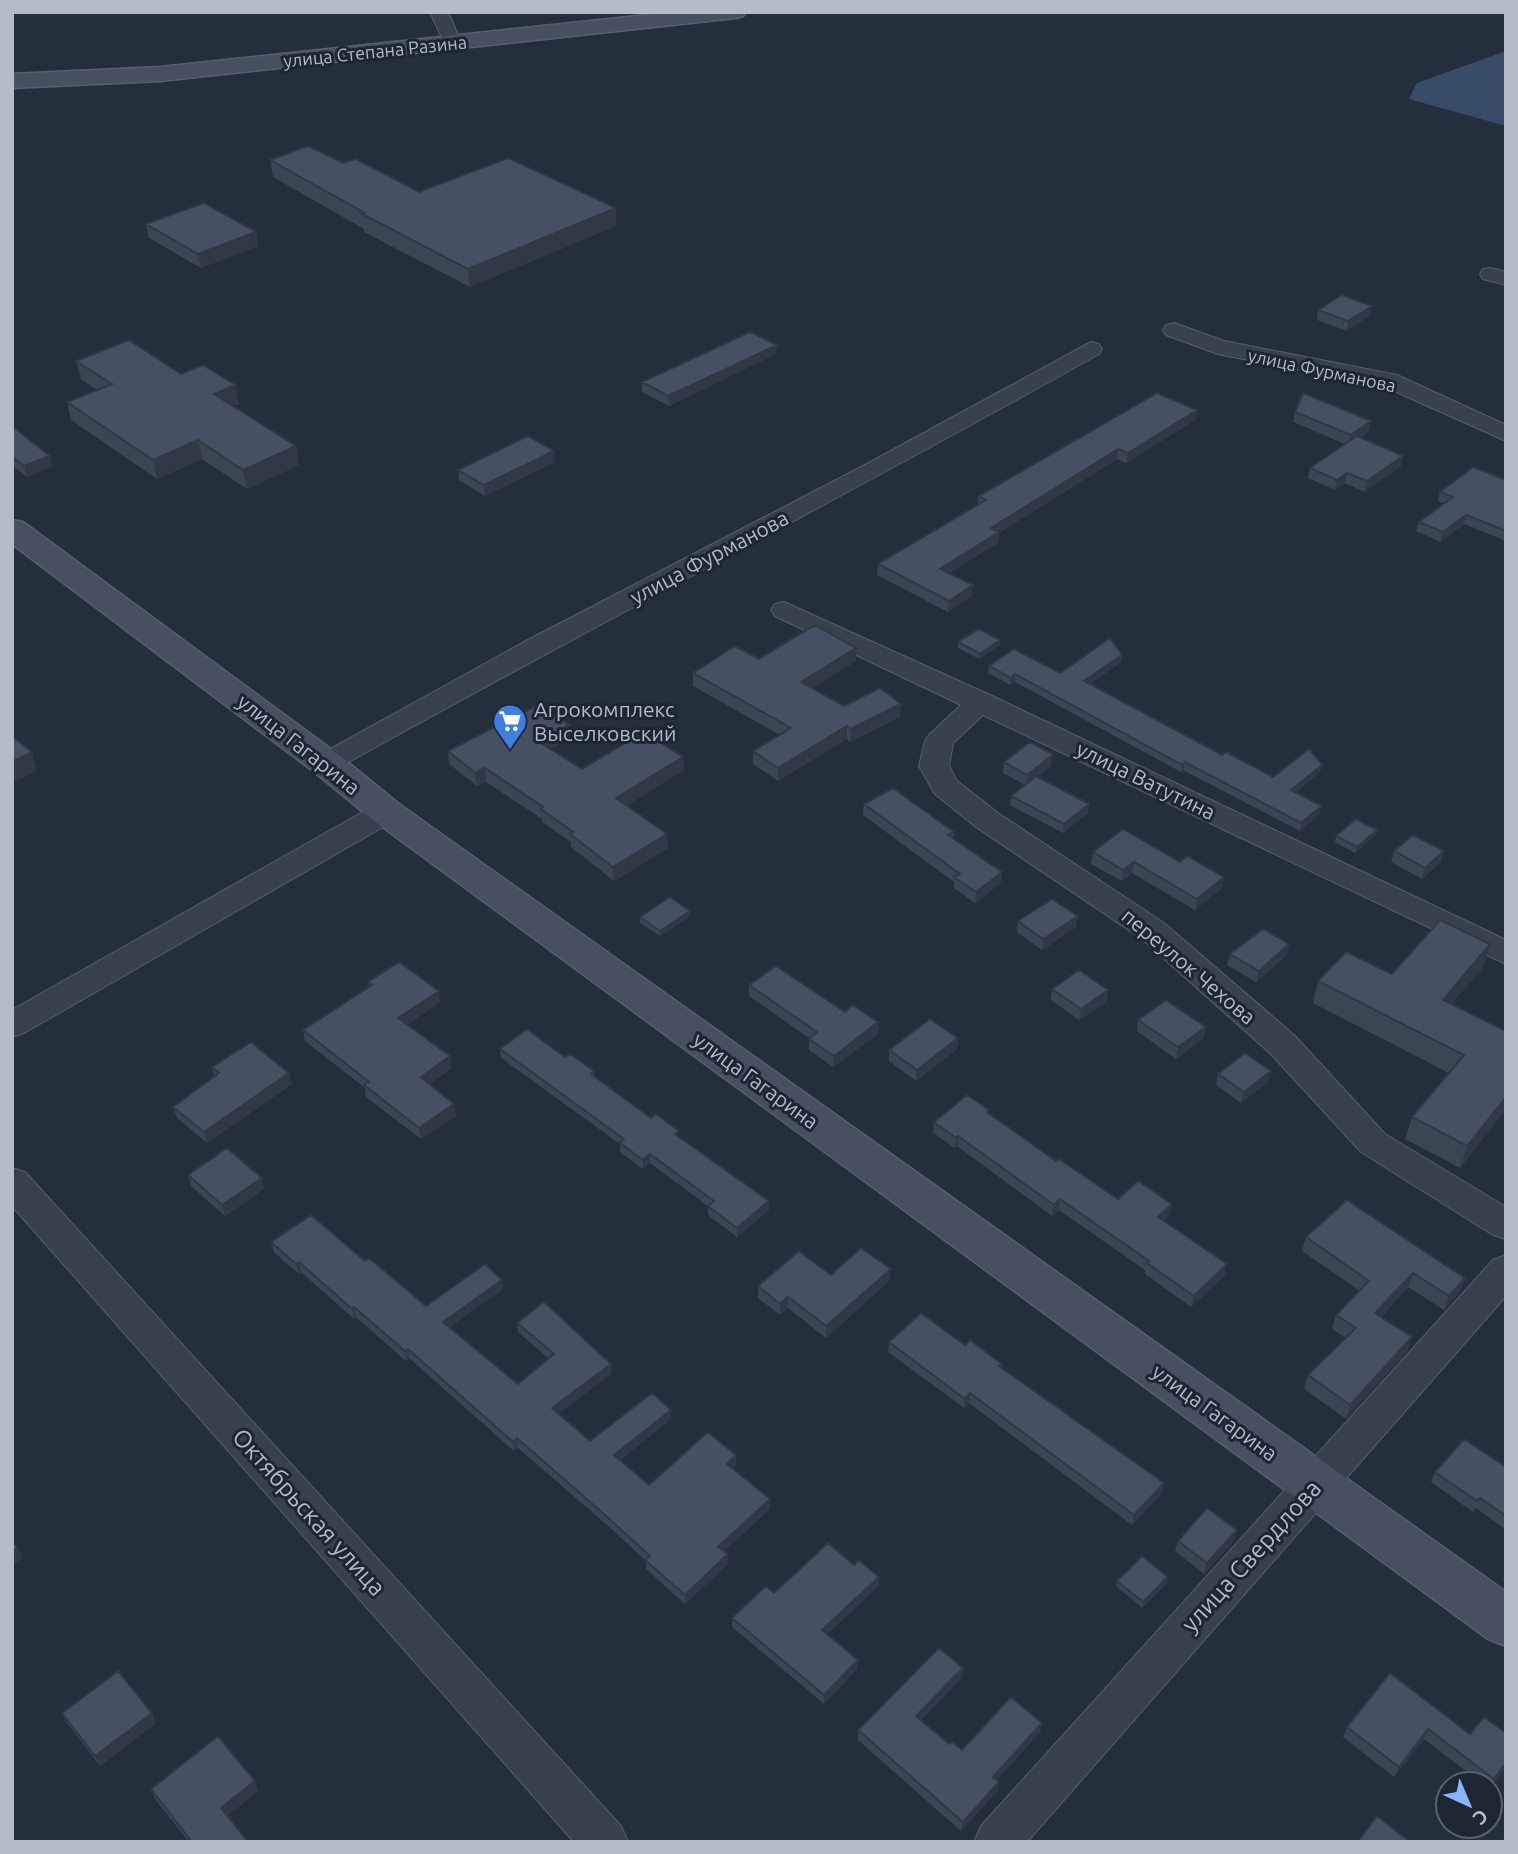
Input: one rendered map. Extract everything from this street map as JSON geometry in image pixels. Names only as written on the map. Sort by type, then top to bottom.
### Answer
[{"type":"main road","name":"улица Степана Разина","points":[[12,81],[160,74],[736,12]]},
{"type":"main road","name":"улица Гагарина","points":[[12,528],[326,763],[386,812],[1506,1622]]},
{"type":"street","points":[[439,12],[452,42]]},
{"type":"street","name":"улица Фурманова","points":[[1174,330],[1218,347],[1389,380],[1506,434]]},
{"type":"street","name":"улица Фурманова","points":[[326,763],[536,647],[874,470],[1091,349]]},
{"type":"street","name":"улица Ватутина","points":[[784,610],[1506,953]]},
{"type":"street","name":"переулок Чехова","points":[[982,702],[959,720],[939,741],[934,766],[945,788],[987,820],[1153,931],[1283,1045],[1373,1143],[1506,1225]]},
{"type":"street","points":[[12,1025],[386,812]]},
{"type":"street","name":"Октябрьская улица","points":[[12,1182],[605,1842]]},
{"type":"street","name":"улица Свердлова","points":[[996,1842],[1506,1270]]},
{"type":"water","points":[[1506,51],[1506,126],[1409,99],[1417,83]]},
{"type":"building","points":[[308,146],[343,163],[356,159],[419,192],[508,158],[616,208],[468,269],[362,214],[365,213],[270,160]]},
{"type":"building","points":[[204,203],[256,232],[198,254],[146,224]]},
{"type":"building","points":[[1342,295],[1372,306],[1348,321],[1318,310]]},
{"type":"building","points":[[750,332],[777,345],[668,396],[642,382]]},
{"type":"building","points":[[129,340],[181,374],[203,365],[236,385],[214,394],[296,446],[243,470],[198,440],[153,460],[67,402],[112,384],[76,361]]},
{"type":"building","points":[[1157,393],[1197,410],[1128,453],[1118,449],[991,528],[999,532],[940,569],[973,585],[949,601],[878,564],[986,500],[979,496]]},
{"type":"building","points":[[1303,393],[1371,421],[1351,435],[1295,412]]},
{"type":"building","points":[[12,426],[50,456],[24,466],[12,457]]},
{"type":"building","points":[[528,436],[554,451],[484,485],[458,470]]},
{"type":"building","points":[[1357,436],[1403,456],[1367,481],[1347,473],[1337,480],[1310,468]]},
{"type":"building","points":[[1473,467],[1506,480],[1506,531],[1466,515],[1443,532],[1419,522],[1453,497],[1440,492]]},
{"type":"building","points":[[815,625],[856,648],[801,682],[844,706],[880,688],[901,704],[851,729],[847,726],[778,768],[753,751],[791,728],[693,673],[735,646],[759,659]]},
{"type":"building","points":[[979,629],[1000,640],[980,654],[958,642]]},
{"type":"building","points":[[1110,638],[1122,655],[1084,681],[1222,755],[1226,752],[1273,777],[1309,749],[1322,765],[1291,790],[1322,806],[1301,823],[1185,762],[1182,765],[1015,674],[1011,678],[989,666],[1014,649],[1060,673]]},
{"type":"building","points":[[540,704],[569,725],[538,741],[582,769],[644,732],[683,757],[616,798],[667,834],[613,867],[570,834],[573,832],[541,809],[543,807],[485,768],[475,773],[448,751]]},
{"type":"building","points":[[12,736],[32,752],[12,762]]},
{"type":"building","points":[[1030,742],[1053,755],[1027,775],[1004,762]]},
{"type":"building","points":[[1036,776],[1089,804],[1064,824],[1011,796]]},
{"type":"building","points":[[893,788],[954,832],[948,835],[1002,872],[976,892],[954,877],[960,874],[864,804]]},
{"type":"building","points":[[1356,819],[1377,830],[1357,847],[1336,836]]},
{"type":"building","points":[[1123,829],[1180,862],[1187,856],[1224,877],[1197,899],[1134,862],[1123,870],[1093,852]]},
{"type":"building","points":[[1413,835],[1444,851],[1425,868],[1394,851]]},
{"type":"building","points":[[670,897],[690,911],[660,931],[640,917]]},
{"type":"building","points":[[1052,899],[1078,916],[1043,939],[1018,921]]},
{"type":"building","points":[[1440,920],[1490,944],[1443,1000],[1506,1031],[1506,1097],[1467,1146],[1412,1117],[1464,1055],[1318,981],[1346,952],[1392,974]]},
{"type":"building","points":[[1263,929],[1289,944],[1259,971],[1230,954]]},
{"type":"building","points":[[399,962],[439,991],[398,1018],[450,1056],[421,1077],[454,1104],[419,1128],[364,1085],[369,1082],[303,1030],[372,985],[368,982]]},
{"type":"building","points":[[776,966],[845,1012],[853,1005],[878,1022],[834,1056],[809,1039],[817,1032],[749,985]]},
{"type":"building","points":[[1079,970],[1108,990],[1081,1009],[1052,989]]},
{"type":"building","points":[[1166,1000],[1206,1027],[1178,1047],[1138,1020]]},
{"type":"building","points":[[930,1019],[958,1038],[917,1070],[889,1050]]},
{"type":"building","points":[[527,1029],[565,1057],[570,1054],[594,1071],[591,1074],[651,1118],[656,1114],[679,1131],[675,1134],[769,1201],[737,1228],[708,1206],[714,1201],[650,1154],[643,1160],[620,1143],[624,1139],[500,1049]]},
{"type":"building","points":[[251,1042],[289,1073],[204,1132],[173,1107],[219,1073],[212,1067]]},
{"type":"building","points":[[1245,1053],[1271,1071],[1244,1092],[1218,1074]]},
{"type":"building","points":[[967,1095],[1056,1161],[1059,1159],[1118,1199],[1138,1181],[1172,1204],[1158,1217],[1227,1264],[1194,1296],[1060,1199],[1054,1205],[958,1136],[956,1138],[934,1122]]},
{"type":"building","points":[[227,1148],[262,1178],[222,1205],[188,1175]]},
{"type":"building","points":[[1347,1200],[1465,1278],[1449,1296],[1413,1273],[1375,1313],[1412,1337],[1350,1405],[1308,1375],[1356,1328],[1336,1315],[1369,1281],[1306,1237]]},
{"type":"building","points":[[311,1215],[365,1261],[369,1258],[426,1306],[485,1264],[502,1280],[443,1322],[518,1384],[554,1354],[517,1323],[544,1302],[611,1364],[552,1408],[590,1441],[652,1393],[671,1410],[614,1455],[649,1485],[708,1432],[736,1455],[727,1464],[770,1499],[718,1547],[728,1554],[685,1595],[645,1560],[650,1556],[517,1438],[513,1442],[408,1349],[405,1351],[299,1262],[296,1264],[271,1242]]},
{"type":"building","points":[[861,1248],[891,1269],[826,1326],[788,1297],[780,1304],[758,1286],[799,1251],[831,1275]]},
{"type":"building","points":[[921,1313],[965,1345],[970,1340],[1002,1364],[999,1366],[1164,1483],[1134,1515],[970,1393],[965,1399],[889,1342]]},
{"type":"building","points":[[1464,1439],[1506,1467],[1506,1516],[1480,1498],[1477,1501],[1435,1472]]},
{"type":"building","points":[[1207,1508],[1237,1530],[1207,1563],[1178,1541]]},
{"type":"building","points":[[828,1543],[854,1565],[859,1560],[879,1577],[822,1630],[858,1660],[824,1695],[732,1618],[766,1586],[774,1593]]},
{"type":"building","points":[[1142,1556],[1168,1577],[1143,1602],[1117,1581]]},
{"type":"building","points":[[939,1648],[963,1668],[916,1716],[949,1744],[952,1742],[962,1750],[1011,1697],[1042,1723],[993,1777],[999,1782],[963,1822],[858,1730]]},
{"type":"building","points":[[118,1671],[152,1713],[95,1756],[62,1713]]},
{"type":"building","points":[[1390,1673],[1470,1734],[1484,1717],[1506,1733],[1506,1763],[1501,1770],[1482,1770],[1428,1729],[1399,1767],[1347,1727]]},
{"type":"building","points":[[218,1736],[255,1781],[221,1808],[248,1842],[192,1842],[151,1789]]},
{"type":"building","points":[[1377,1816],[1410,1842],[1358,1842]]},
{"type":"place","name":"Агрокомплекс Выселковский","points":[[510,751]]}]
